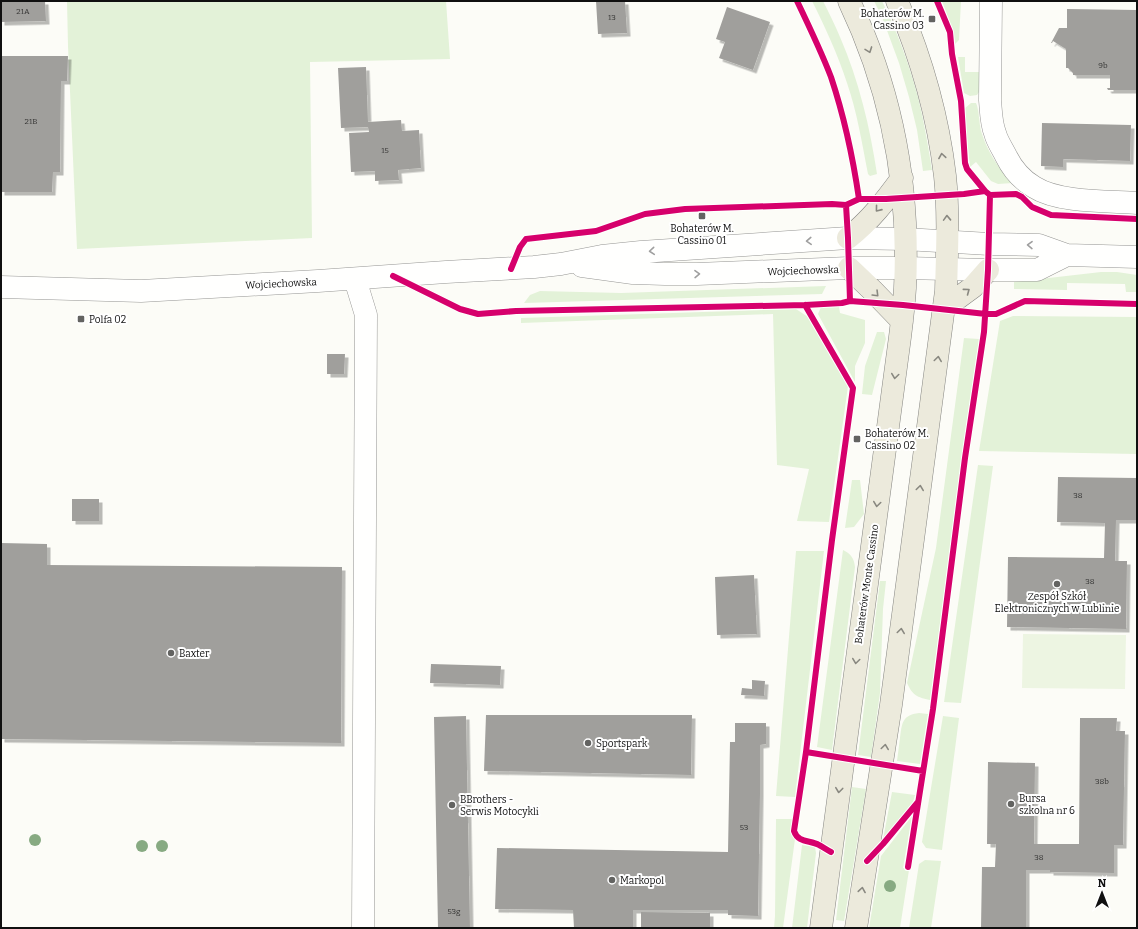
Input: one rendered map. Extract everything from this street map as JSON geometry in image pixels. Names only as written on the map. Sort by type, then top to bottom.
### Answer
[{"type":"main road","name":"Bohaterów Monte Cassino","points":[[821,928],[902,321],[905,288],[905,218],[902,178],[891,120],[880,82],[861,28],[848,1]]},
{"type":"main road","points":[[856,928],[891,705],[946,292],[948,223],[945,176],[935,120],[922,69],[913,41],[897,1]]},
{"type":"main road","points":[[848,238],[873,215],[902,178]]},
{"type":"main road","points":[[849,268],[902,321]]},
{"type":"main road","points":[[944,309],[973,287],[988,270]]},
{"type":"street","points":[[991,1],[991,116],[995,133],[1010,164],[1022,178],[1035,188],[1048,194],[1071,199],[1137,203]]},
{"type":"street","name":"Wojciechowska","points":[[1,287],[141,291],[355,279],[510,269],[560,264],[602,256],[661,250],[848,238],[1039,245],[1067,255],[1137,257]]},
{"type":"street","name":"Wojciechowska","points":[[560,264],[633,273],[665,274],[849,268],[1037,270],[1067,255]]},
{"type":"street","points":[[355,279],[366,315],[363,928]]},
{"type":"green space","points":[[67,1],[446,1],[450,59],[310,62],[312,238],[77,249]]},
{"type":"green space","points":[[812,1],[823,1],[847,54],[863,104],[877,174],[870,176],[868,174],[851,94],[840,62]]},
{"type":"green space","points":[[874,1],[882,1],[907,60],[920,106],[932,170],[923,171],[917,130],[909,97],[899,63],[882,17]]},
{"type":"green space","points":[[942,1],[961,1],[959,40],[955,44],[953,31]]},
{"type":"green space","points":[[958,57],[965,57],[965,72],[980,72],[979,92],[977,95],[970,96],[964,93]]},
{"type":"green space","points":[[971,103],[976,103],[983,138],[990,152],[998,165],[1013,183],[998,184],[991,181],[976,162],[970,167],[964,109]]},
{"type":"green space","points":[[1101,272],[1117,272],[1137,275],[1137,292],[1126,292],[1125,284],[1067,283],[1067,290],[1014,289],[1014,282]]},
{"type":"green space","points":[[826,286],[822,294],[524,303],[530,295],[540,291],[621,293]]},
{"type":"green space","points":[[821,307],[839,307],[840,313],[865,320],[865,343],[855,366],[855,382],[818,314]]},
{"type":"green space","points":[[796,309],[808,317],[848,386],[829,522],[797,521],[809,469],[777,465],[773,314],[521,323],[521,318]]},
{"type":"green space","points":[[1013,316],[1137,317],[1137,454],[979,451],[1000,321]]},
{"type":"green space","points":[[877,332],[884,332],[886,339],[872,395],[862,394],[865,366]]},
{"type":"green space","points":[[964,338],[979,339],[965,433],[930,700],[916,695],[911,691],[907,683],[936,548]]},
{"type":"green space","points":[[978,465],[993,466],[961,703],[944,702]]},
{"type":"green space","points":[[852,480],[860,480],[864,514],[854,527],[845,528]]},
{"type":"green space","points":[[843,550],[852,557],[855,567],[832,750],[817,747]]},
{"type":"green space","points":[[796,551],[824,551],[795,797],[776,796]]},
{"type":"green space","points":[[880,581],[886,581],[883,609],[880,693],[871,757],[858,755]]},
{"type":"green space","points":[[1023,634],[1126,635],[1125,689],[1022,688]]},
{"type":"green space","points":[[919,713],[928,714],[920,764],[897,761],[902,724],[909,716]]},
{"type":"green space","points":[[943,716],[959,718],[942,850],[926,848],[922,842]]},
{"type":"green space","points":[[852,787],[866,789],[844,921],[836,920]]},
{"type":"green space","points":[[892,792],[915,795],[913,802],[883,839]]},
{"type":"green space","points":[[912,816],[903,868],[909,870],[900,928],[869,928],[881,856]]},
{"type":"green space","points":[[776,819],[793,819],[792,831],[795,839],[783,928],[774,928]]},
{"type":"green space","points":[[802,845],[815,847],[816,853],[807,928],[792,928]]},
{"type":"green space","points":[[925,860],[941,861],[931,928],[909,928],[919,864]]},
{"type":"building","points":[[1,1],[45,1],[46,21],[1,22]]},
{"type":"building","points":[[596,1],[625,1],[627,33],[598,34]]},
{"type":"building","points":[[727,7],[770,22],[753,70],[719,58],[725,42],[716,39]]},
{"type":"building","points":[[1067,9],[1137,10],[1137,90],[1108,90],[1107,88],[1110,88],[1110,75],[1073,75],[1068,68],[1066,68],[1066,49],[1053,41],[1051,43],[1059,28],[1067,28]]},
{"type":"building","points":[[1,56],[68,56],[67,81],[61,81],[60,172],[53,172],[52,192],[1,192]]},
{"type":"building","points":[[366,67],[368,122],[401,120],[402,131],[419,130],[421,168],[398,170],[399,180],[375,181],[375,171],[351,172],[349,133],[369,132],[368,127],[341,128],[338,68]]},
{"type":"building","points":[[1042,123],[1131,125],[1130,161],[1063,159],[1063,167],[1041,166]]},
{"type":"building","points":[[327,354],[345,354],[344,374],[327,374]]},
{"type":"building","points":[[1058,477],[1137,478],[1137,520],[1116,520],[1115,561],[1127,561],[1126,629],[1007,627],[1008,557],[1104,558],[1105,523],[1057,522]]},
{"type":"building","points":[[72,499],[99,499],[99,521],[72,521]]},
{"type":"building","name":"Baxter","points":[[1,543],[47,544],[47,565],[342,567],[341,743],[1,739]]},
{"type":"building","points":[[754,575],[757,634],[717,635],[715,577]]},
{"type":"building","points":[[431,664],[501,666],[500,685],[430,683]]},
{"type":"building","points":[[752,680],[765,681],[764,696],[741,695],[742,688],[752,689]]},
{"type":"building","name":"Sportspark","points":[[486,715],[692,715],[691,775],[484,771]]},
{"type":"building","name":"BBrothers - Serwis Motocykli","points":[[466,716],[470,928],[438,928],[434,717]]},
{"type":"building","name":"Bursa szkolna nr 6","points":[[1080,718],[1117,718],[1116,731],[1125,731],[1123,845],[1114,845],[1114,873],[1026,870],[1026,928],[981,928],[982,867],[995,867],[996,844],[987,844],[988,762],[1035,763],[1034,844],[1079,844]]},
{"type":"building","name":"Markopol","points":[[735,723],[766,723],[766,744],[760,745],[758,916],[728,915],[728,910],[633,910],[633,928],[574,928],[573,910],[495,909],[497,848],[728,852],[730,742],[735,742]]},
{"type":"building","points":[[641,912],[710,913],[710,928],[641,928]]},
{"type":"cycle path","points":[[797,1],[823,58],[836,92],[848,137],[859,199]]},
{"type":"cycle path","points":[[937,1],[950,32],[952,54],[961,101],[965,163],[967,169],[985,191]]},
{"type":"cycle path","points":[[511,269],[520,247],[526,239],[596,231],[645,214],[685,209],[832,204],[846,205],[859,199],[886,199],[964,194],[985,191],[990,195],[1016,194],[1022,197],[1032,207],[1051,215],[1137,219]]},
{"type":"cycle path","points":[[908,867],[933,709],[965,458],[984,332],[988,270],[990,195]]},
{"type":"cycle path","points":[[846,205],[850,301]]},
{"type":"cycle path","points":[[393,276],[460,309],[478,314],[516,311],[805,305],[842,303],[850,301],[996,314],[1025,301],[1137,304]]},
{"type":"cycle path","points":[[805,305],[853,388],[832,540],[806,752],[794,831],[798,838],[816,843],[831,852]]},
{"type":"cycle path","points":[[806,752],[923,771]]},
{"type":"cycle path","points":[[867,861],[918,802]]},
{"type":"place","name":"Bohaterów M. Cassino 03","points":[[932,19]]},
{"type":"place","name":"Bohaterów M. Cassino 01","points":[[702,216]]},
{"type":"place","name":"Polfa 02","points":[[81,319]]},
{"type":"place","name":"Bohaterów M. Cassino 02","points":[[857,439]]},
{"type":"place","name":"Zespół Szkół Elektronicznych w Lublinie","points":[[1057,584]]},
{"type":"place","name":"Baxter","points":[[171,653]]},
{"type":"place","name":"Sportspark","points":[[588,743]]},
{"type":"place","name":"Bursa szkolna nr 6","points":[[1011,804]]},
{"type":"place","name":"BBrothers - Serwis Motocykli","points":[[452,805]]},
{"type":"place","name":"Markopol","points":[[612,880]]}]
